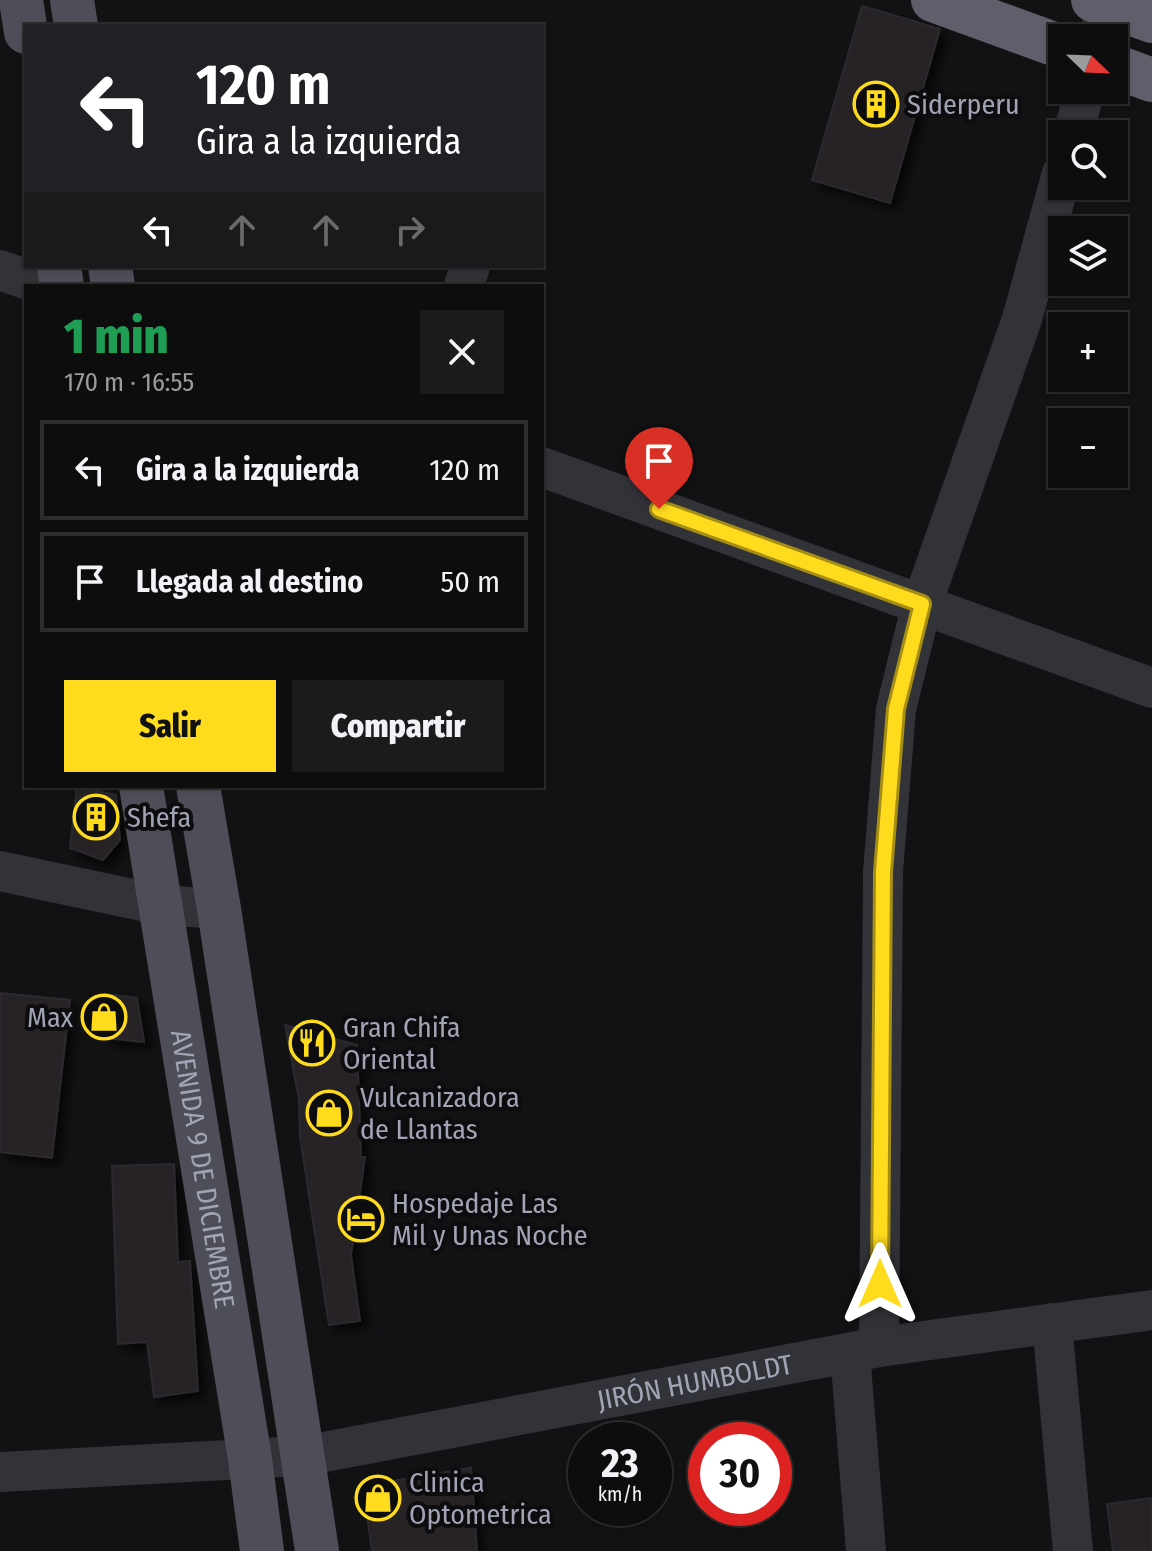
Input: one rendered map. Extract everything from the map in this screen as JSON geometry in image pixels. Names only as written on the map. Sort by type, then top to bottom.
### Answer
[{"type":"highway","points":[[933,0],[1048,42]]},
{"type":"highway","points":[[1102,11],[1152,21]]},
{"type":"highway","points":[[1128,71],[1152,80]]},
{"type":"main road","points":[[21,0],[25,24]]},
{"type":"main road","points":[[72,0],[76,24]]},
{"type":"main road","name":"AVENIDA 9 DE DICIEMBRE","points":[[141,788],[250,1459],[262,1551]]},
{"type":"main road","name":"AVENIDA 9 DE DICIEMBRE","points":[[198,788],[317,1551]]},
{"type":"street","points":[[866,1551],[865,1350],[883,872],[896,709],[922,604],[1022,319],[1055,200]]},
{"type":"street","points":[[0,270],[39,284]]},
{"type":"street","points":[[544,468],[1152,688]]},
{"type":"street","points":[[0,871],[161,905],[219,909]]},
{"type":"street","name":"JIRÓN HUMBOLDT","points":[[0,1472],[303,1456],[865,1350],[1152,1310]]},
{"type":"street","points":[[1052,1323],[1073,1551]]},
{"type":"building","name":"Siderperu","points":[[862,6],[940,29],[890,203],[812,180]]},
{"type":"building","name":"Shefa","points":[[77,788],[116,795],[120,840],[103,860],[70,848]]},
{"type":"building","points":[[0,993],[70,1000],[52,1158],[0,1152]]},
{"type":"building","points":[[105,994],[137,998],[144,1042],[107,1038]]},
{"type":"building","points":[[285,1025],[357,1045],[361,1157],[365,1157],[351,1255],[360,1321],[329,1325],[300,1137],[299,1100]]},
{"type":"building","points":[[174,1164],[178,1262],[190,1261],[198,1391],[154,1397],[147,1342],[118,1344],[112,1166]]},
{"type":"building","points":[[471,1468],[477,1551],[372,1551],[363,1486]]},
{"type":"building","points":[[1152,1498],[1152,1551],[1113,1551],[1107,1504]]},
{"type":"place","name":"Siderperu","points":[[876,104]]},
{"type":"place","name":"Shefa","points":[[96,817]]},
{"type":"place","name":"Max","points":[[104,1017]]},
{"type":"place","name":"Gran Chifa Oriental","points":[[312,1043]]},
{"type":"place","name":"Vulcanizadora de Llantas","points":[[329,1113]]},
{"type":"place","name":"Hospedaje Las Mil y Unas Noche","points":[[361,1219]]},
{"type":"place","name":"Clinica Optometrica","points":[[378,1498]]},
{"type":"route","points":[[659,509],[922,604],[896,709],[883,872],[880,1284]]}]
